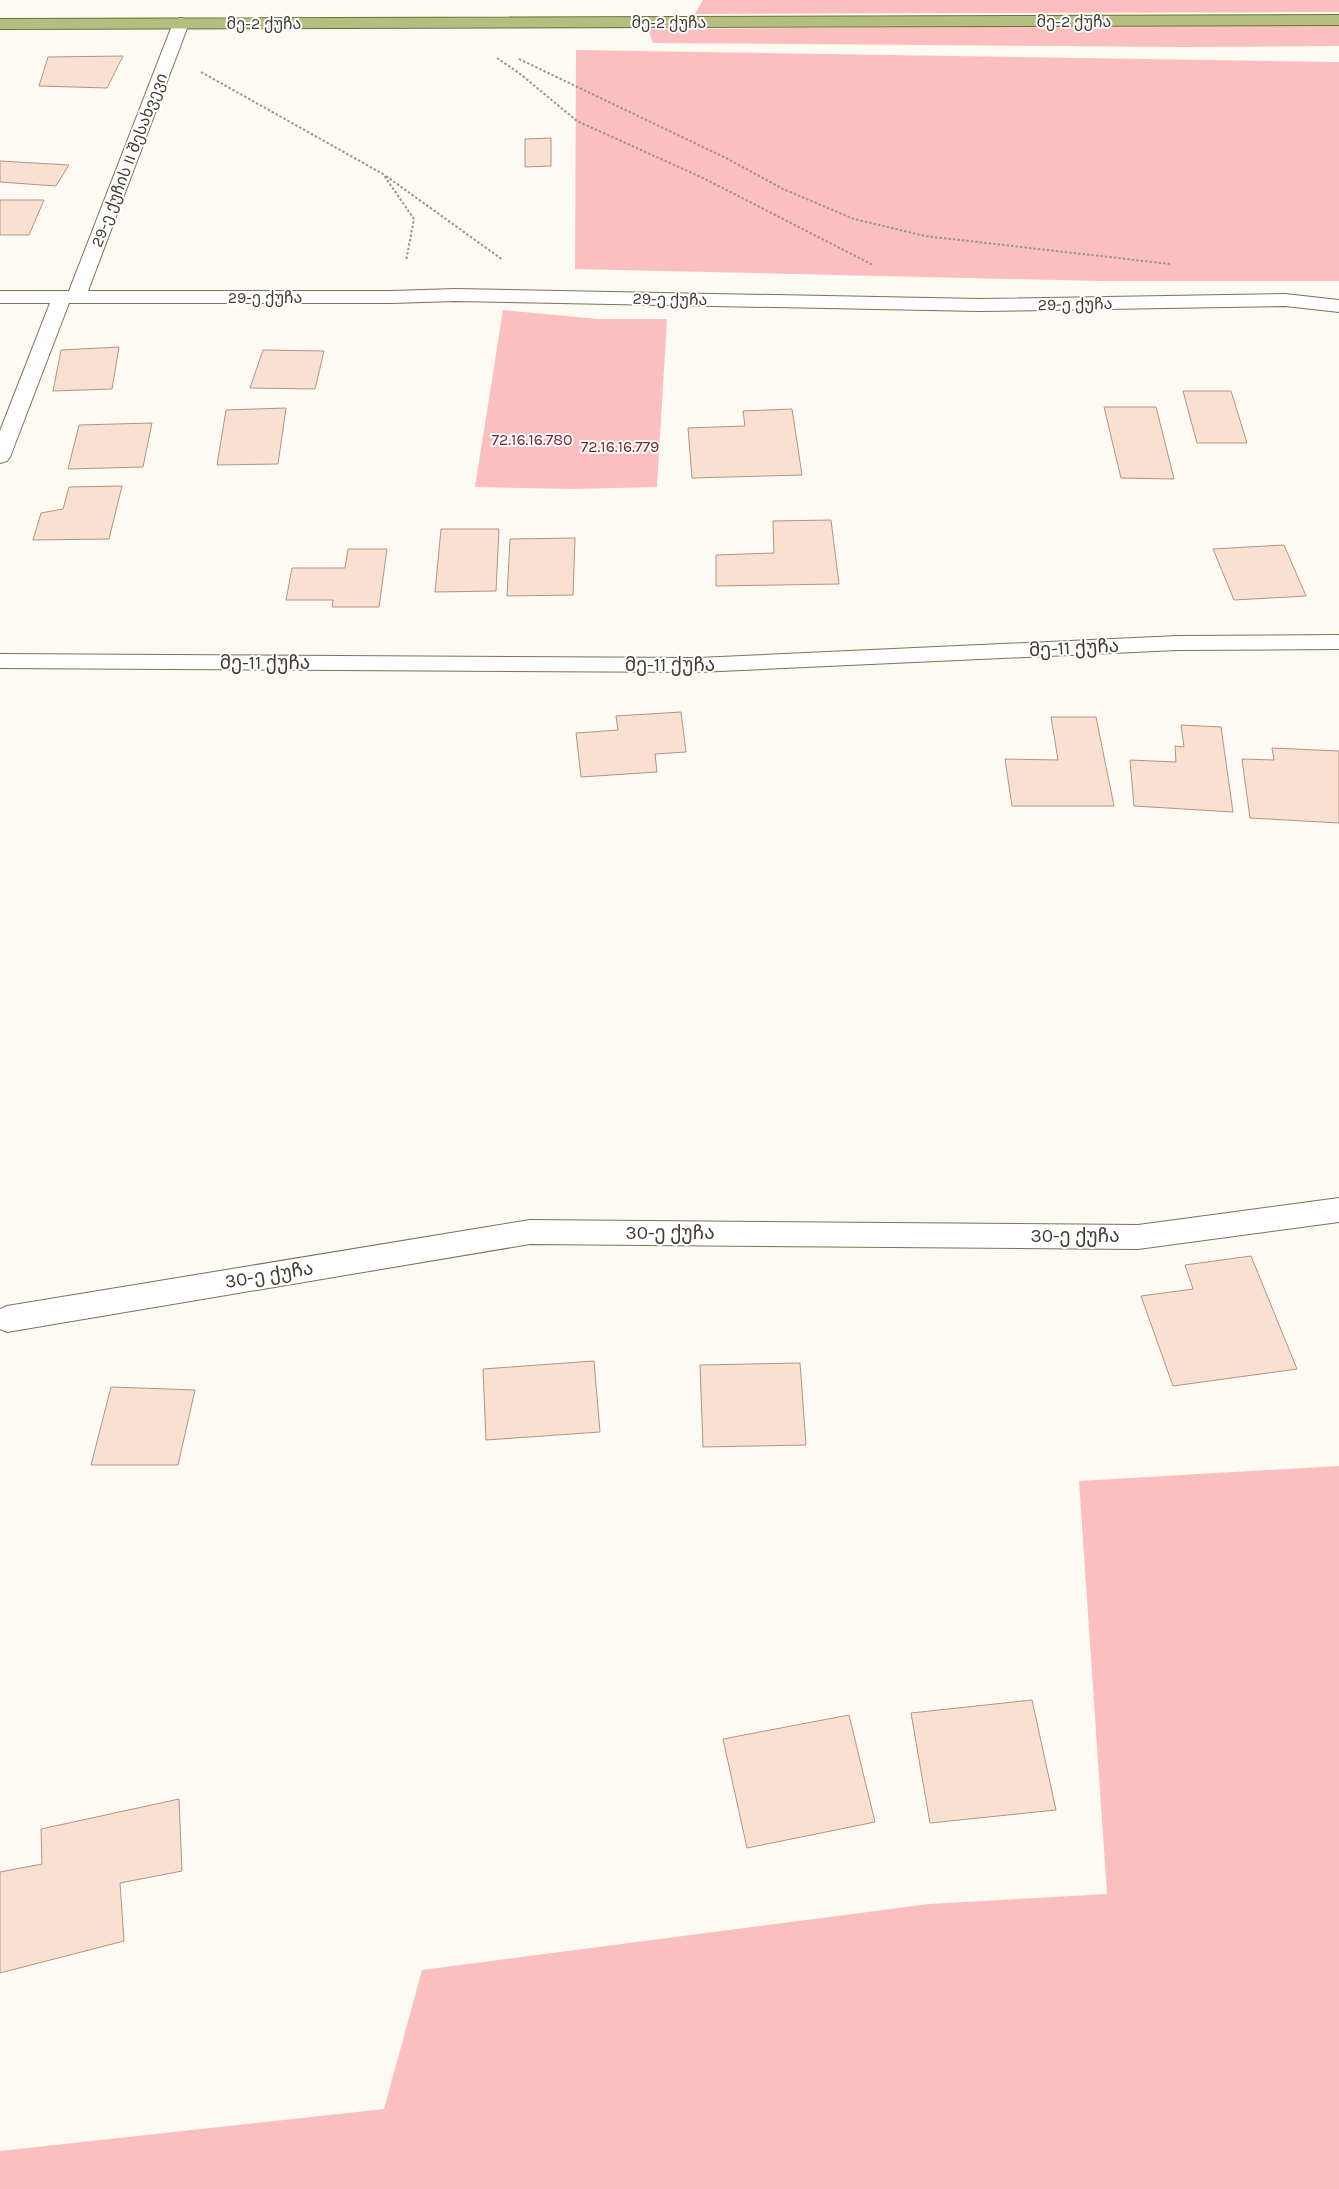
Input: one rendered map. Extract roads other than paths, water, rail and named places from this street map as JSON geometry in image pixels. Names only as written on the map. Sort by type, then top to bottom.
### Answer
[{"type":"main road","name":"მე-2 ქუჩა","points":[[0,24],[1339,20]]},
{"type":"street","name":"29-ე ქუჩის II შესახვევი","points":[[0,457],[69,297],[181,23]]},
{"type":"street","name":"29-ე ქუჩა","points":[[0,297],[392,297],[455,295],[980,305],[1286,300],[1339,306]]},
{"type":"street","name":"მე-11 ქუჩა","points":[[0,661],[698,665],[1177,643],[1339,642]]},
{"type":"street","name":"30-ე ქუჩა","points":[[7,1319],[530,1232],[1138,1237],[1339,1210]]},
{"type":"park label","name":"72.16.16.780","points":[[532,439]]},
{"type":"park label","name":"72.16.16.779","points":[[620,446]]}]
